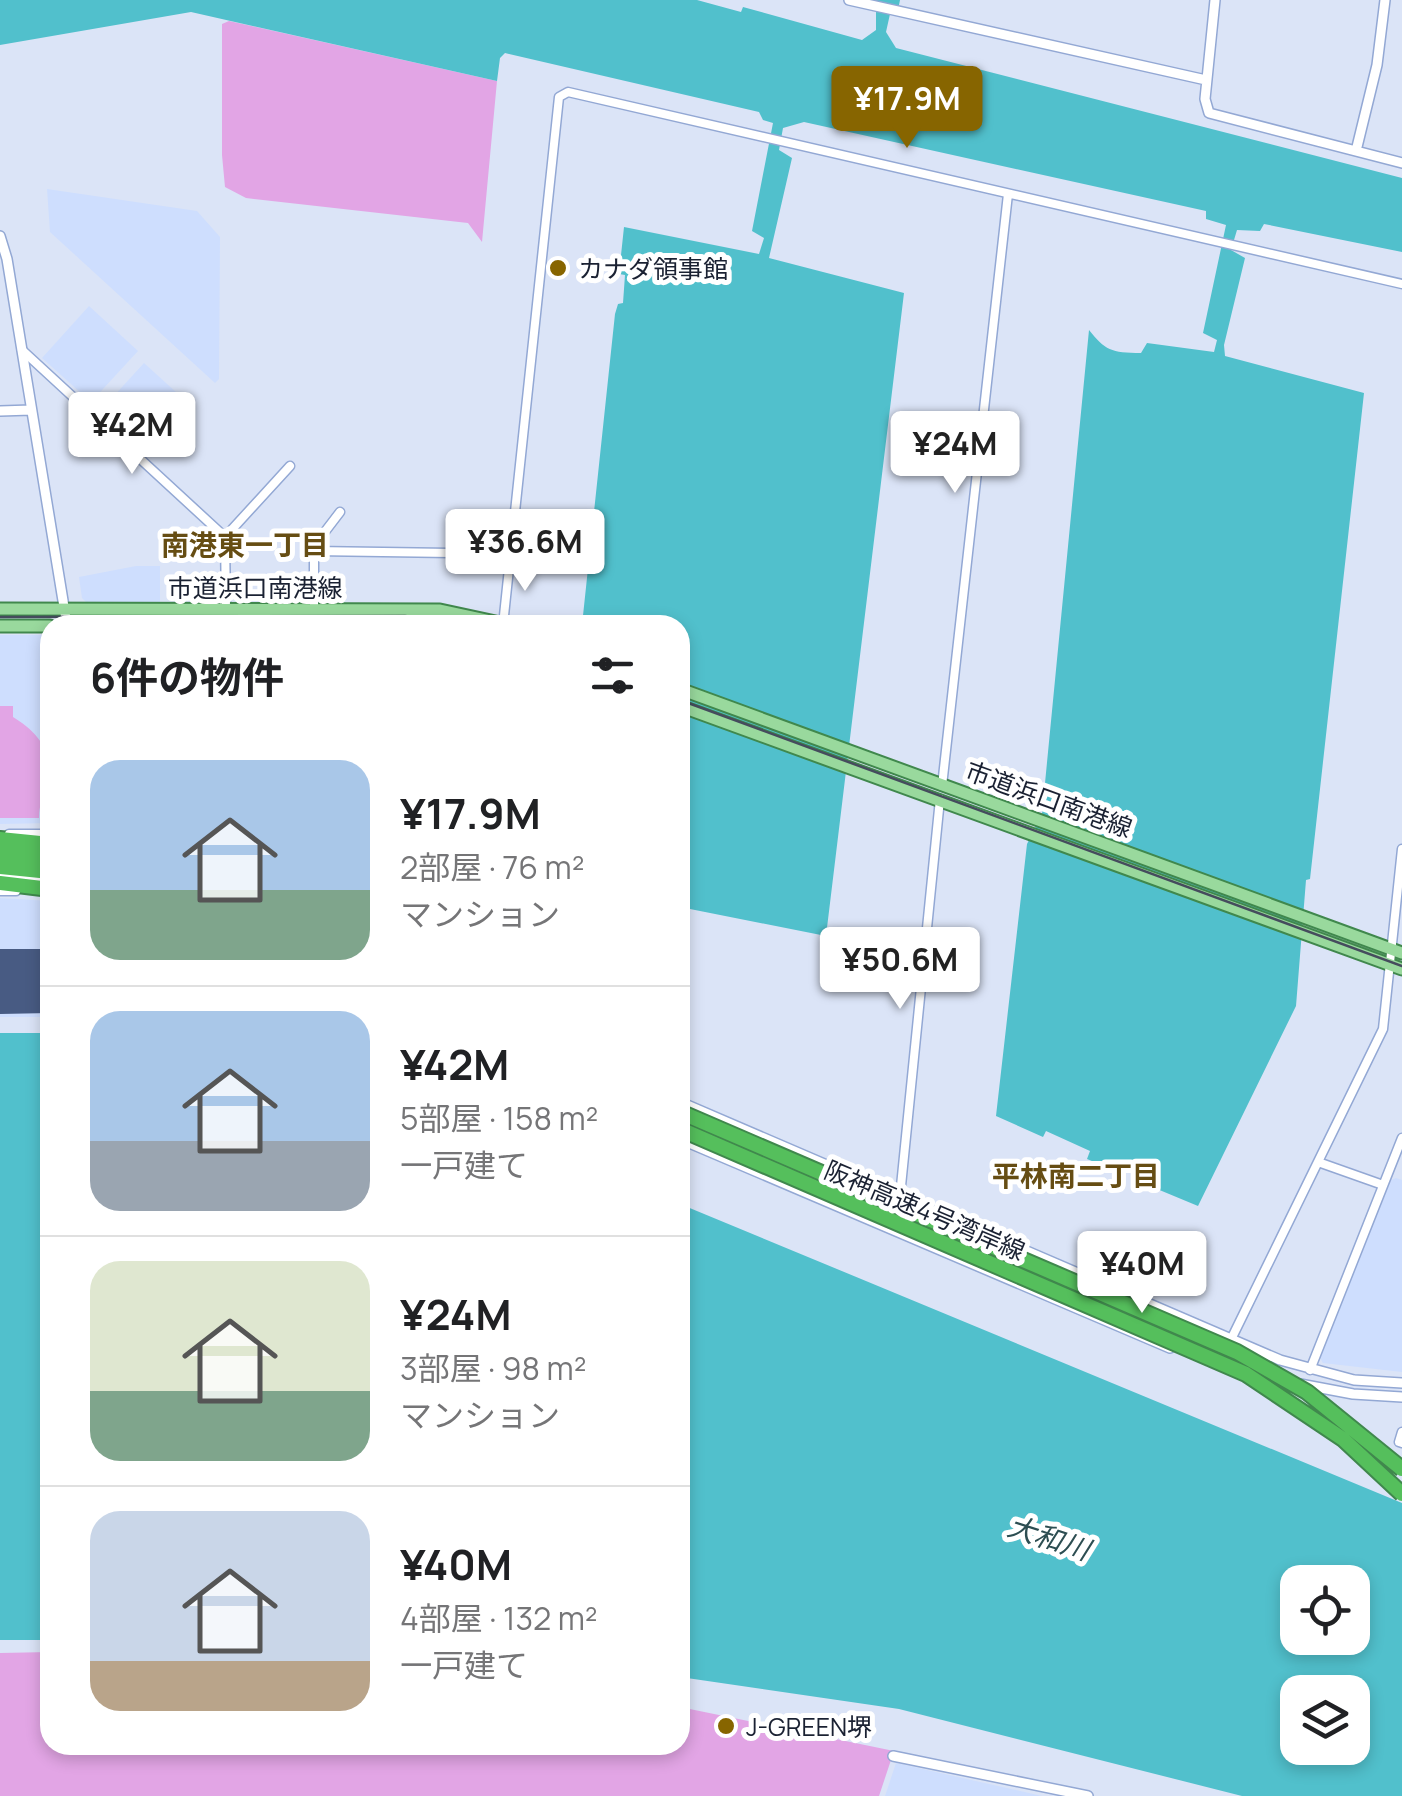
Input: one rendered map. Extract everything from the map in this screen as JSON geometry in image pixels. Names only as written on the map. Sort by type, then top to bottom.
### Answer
[{"type":"highway","points":[[0,843],[40,846]]},
{"type":"highway","points":[[0,843],[40,855]]},
{"type":"highway","points":[[0,867],[40,871]]},
{"type":"highway","points":[[0,880],[40,887]]},
{"type":"highway","name":"阪神高速4号湾岸線","points":[[690,1116],[1237,1352],[1328,1406],[1402,1468]]},
{"type":"highway","name":"阪神高速4号湾岸線","points":[[690,1133],[1246,1374],[1342,1439],[1402,1494]]},
{"type":"main road","name":"市道浜口南港線","points":[[0,610],[440,610],[463,615]]},
{"type":"main road","points":[[0,626],[40,626]]},
{"type":"main road","name":"市道浜口南港線","points":[[690,692],[1396,951]]},
{"type":"main road","name":"市道浜口南港線","points":[[690,710],[1396,967]]},
{"type":"street","points":[[849,0],[1206,80]]},
{"type":"street","points":[[1215,0],[1205,104],[1213,116],[1402,163]]},
{"type":"street","points":[[1356,151],[1377,65],[1384,0]]},
{"type":"street","points":[[506,615],[559,97],[568,92],[1402,284]]},
{"type":"street","points":[[888,1228],[900,1196],[1008,194]]},
{"type":"street","points":[[0,236],[66,615]]},
{"type":"street","points":[[22,350],[224,537]]},
{"type":"street","points":[[0,411],[32,410]]},
{"type":"street","points":[[226,609],[224,537],[290,466]]},
{"type":"street","points":[[314,609],[314,551],[340,512]]},
{"type":"street","points":[[314,551],[451,552],[510,560]]},
{"type":"street","points":[[439,615],[440,610]]},
{"type":"street","points":[[0,843],[40,836]]},
{"type":"street","points":[[1220,1364],[1383,1029],[1396,967],[1402,849]]},
{"type":"street","points":[[0,891],[40,889]]},
{"type":"street","points":[[690,1106],[1310,1370],[1354,1380],[1402,1384]]},
{"type":"street","points":[[1310,1370],[1402,1138]]},
{"type":"street","points":[[690,1143],[1138,1336],[1220,1364],[1316,1388],[1402,1397]]},
{"type":"street","points":[[1318,1162],[1384,1185]]},
{"type":"street","points":[[1390,1169],[1402,1173]]},
{"type":"street","points":[[1402,1432],[1398,1442],[1402,1443]]},
{"type":"street","points":[[892,1756],[1088,1796]]},
{"type":"shaded area","points":[[229,21],[497,81],[482,242],[468,223],[246,198],[225,187],[222,24]]},
{"type":"shaded area","points":[[47,189],[197,211],[220,237],[219,379],[215,383],[50,232]]},
{"type":"shaded area","points":[[89,306],[138,351],[91,402],[42,358]]},
{"type":"shaded area","points":[[144,363],[177,393],[147,425],[132,412],[119,426],[101,410]]},
{"type":"shaded area","points":[[136,566],[160,566],[160,602],[86,602],[82,598],[79,577]]},
{"type":"shaded area","points":[[0,635],[40,635],[40,823],[0,824]]},
{"type":"shaded area","points":[[0,706],[13,706],[13,717],[40,742],[39,818],[0,818]]},
{"type":"shaded area","points":[[0,898],[40,900],[40,1017],[0,1017]]},
{"type":"shaded area","points":[[1391,1180],[1402,1180],[1402,1372],[1323,1363],[1320,1358]]},
{"type":"shaded area","name":"J-GREEN堺","points":[[40,1652],[40,1755],[690,1755],[690,1709],[894,1751],[879,1796],[0,1796],[0,1653]]},
{"type":"shaded area","points":[[896,1763],[1042,1796],[885,1796]]},
{"type":"water","points":[[0,0],[697,0],[741,12],[743,7],[862,40],[876,30],[876,0],[900,0],[897,15],[890,14],[886,32],[896,48],[1402,178],[1402,252],[1264,224],[1260,231],[1237,230],[1231,250],[1245,258],[1224,345],[1225,356],[1364,393],[1310,879],[1306,880],[1296,1006],[1198,1206],[1133,1179],[1135,1172],[1107,1160],[1104,1166],[1087,1159],[1090,1151],[1046,1131],[1043,1137],[996,1116],[1027,844],[1042,814],[1089,330],[1105,346],[1122,352],[1141,353],[1147,343],[1214,352],[1217,340],[1203,333],[1226,225],[1206,219],[1206,211],[804,122],[783,128],[779,150],[792,158],[769,258],[904,293],[826,936],[690,909],[690,615],[583,615],[615,314],[618,304],[623,303],[625,275],[619,274],[624,227],[759,254],[764,238],[752,231],[773,123],[763,120],[759,112],[505,53],[500,58],[497,81],[191,12],[0,45]]},
{"type":"water","points":[[0,1033],[40,1033],[40,1640],[0,1640]]},
{"type":"water","name":"大和川","points":[[690,1208],[1402,1503],[1402,1796],[1242,1796],[899,1709],[690,1678]]},
{"type":"building","points":[[0,949],[40,949],[40,1013],[0,1014]]},
{"type":"tram line","points":[[0,617],[40,617]]},
{"type":"tram line","points":[[690,704],[1402,966]]},
{"type":"place","name":"カナダ領事館","points":[[558,268]]},
{"type":"place","name":"J-GREEN堺","points":[[726,1726]]},
{"type":"district","name":"南港東一丁目","points":[[245,544]]},
{"type":"district","name":"平林南二丁目","points":[[1076,1175]]}]
